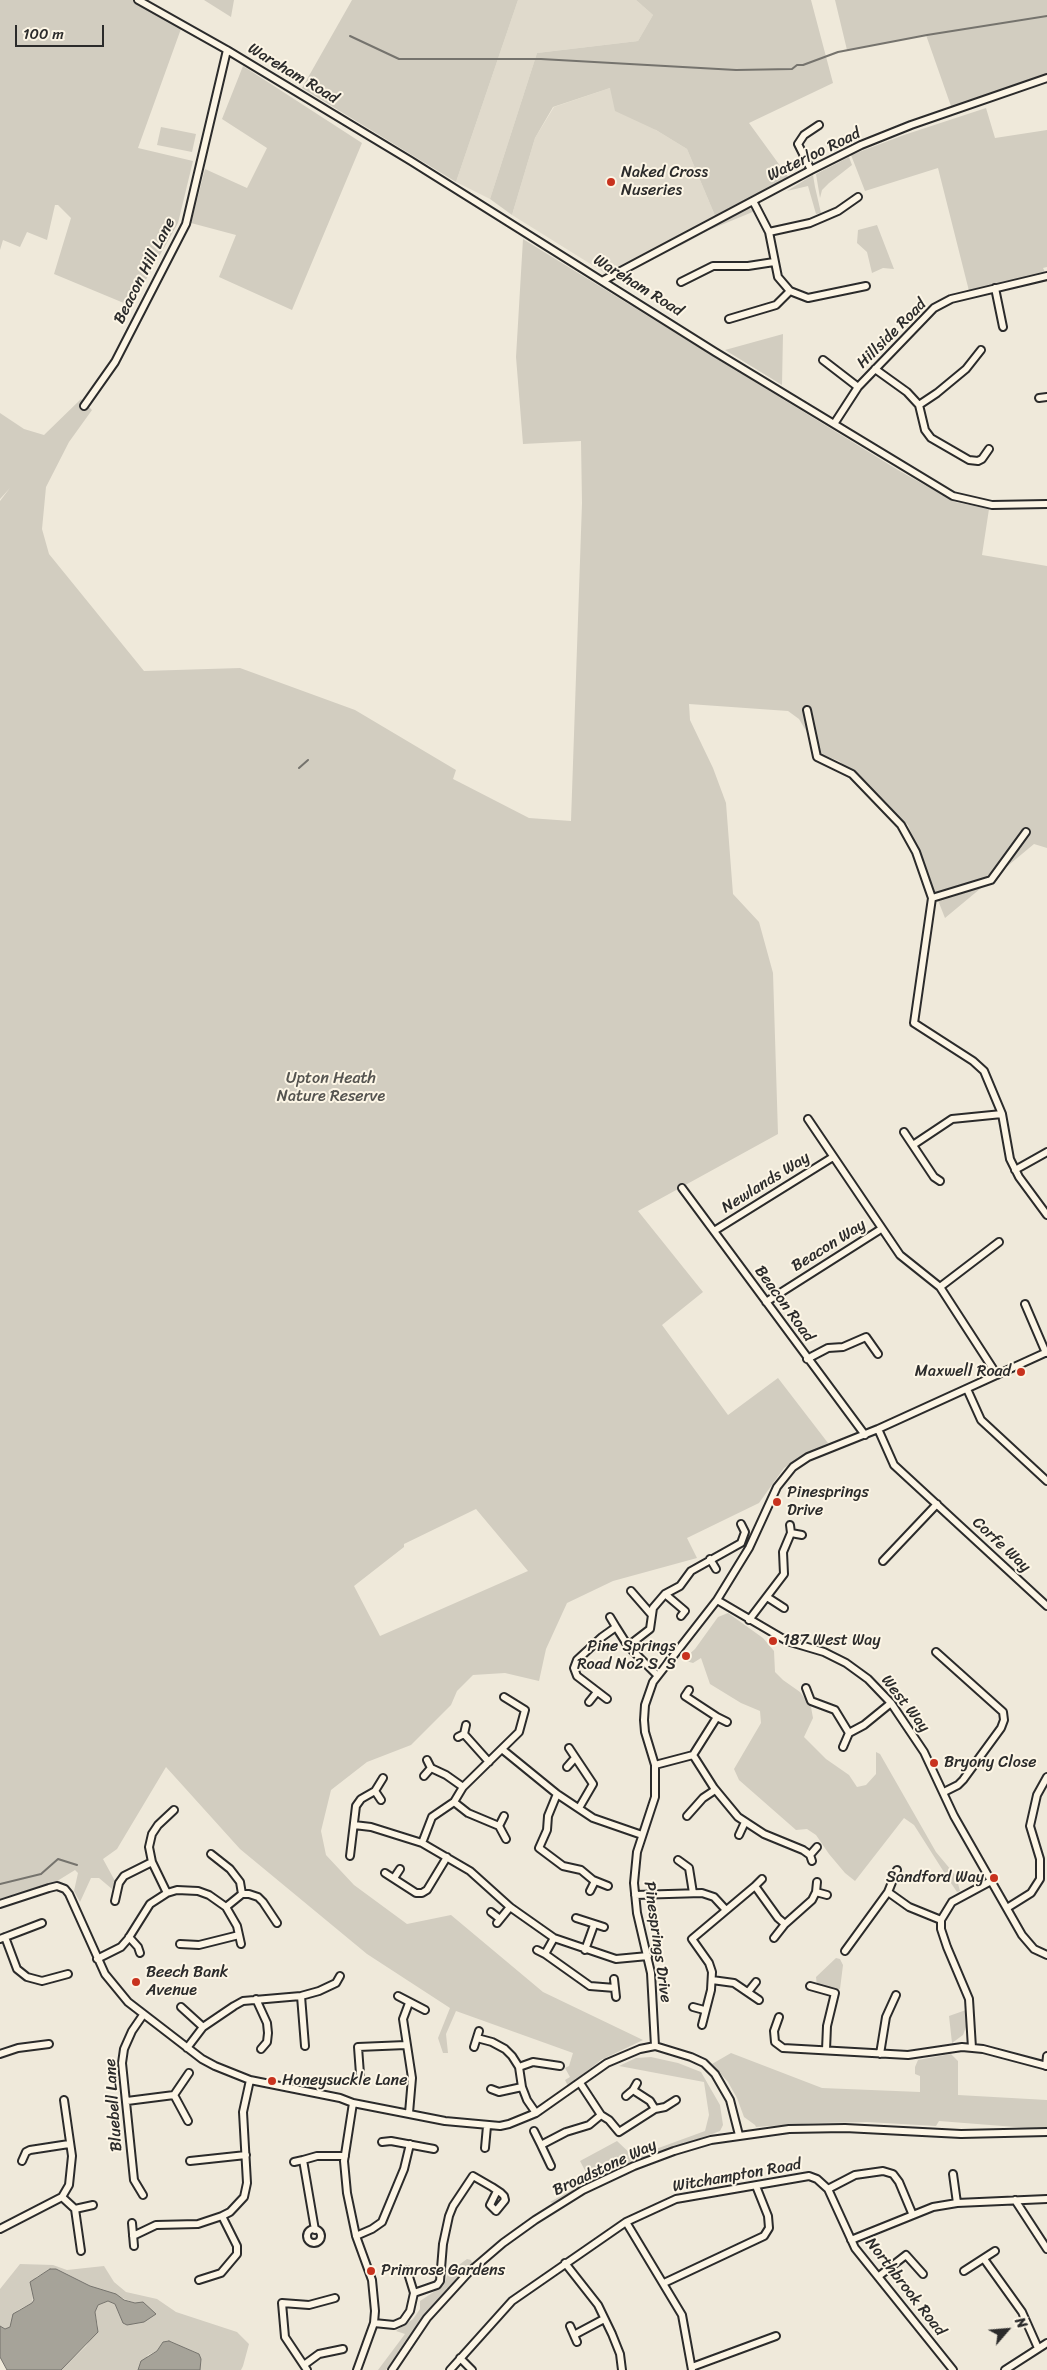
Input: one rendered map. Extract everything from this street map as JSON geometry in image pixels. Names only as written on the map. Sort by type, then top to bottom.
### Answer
[{"type":"street","name":"Wareham Road","points":[[138,0],[227,50],[953,496],[992,505],[1047,504]]},
{"type":"street","name":"Beacon Hill Lane","points":[[84,406],[114,362],[186,224],[227,50]]},
{"type":"street","name":"Waterloo Road","points":[[604,280],[810,170],[861,145],[911,125],[1047,78]]},
{"type":"street","points":[[810,170],[798,144],[804,135],[819,125]]},
{"type":"street","points":[[769,232],[810,223],[838,211],[858,197]]},
{"type":"street","points":[[753,201],[769,232],[778,277],[790,291],[808,298],[866,286]]},
{"type":"street","points":[[682,282],[713,266],[748,266],[774,262]]},
{"type":"street","name":"Hillside Road","points":[[834,424],[858,387],[934,308],[951,299],[1047,276]]},
{"type":"street","points":[[995,288],[1003,327]]},
{"type":"street","points":[[729,319],[776,305],[790,291]]},
{"type":"street","points":[[919,405],[966,369],[981,350]]},
{"type":"street","points":[[823,360],[858,387]]},
{"type":"street","points":[[875,369],[907,392],[919,405],[925,430],[931,438],[969,460],[978,461],[982,459],[988,449]]},
{"type":"street","points":[[1039,398],[1047,397]]},
{"type":"street","points":[[807,710],[817,757],[852,774],[901,825],[916,852],[932,898],[914,1023],[973,1061],[984,1071],[1002,1114],[1007,1150],[1015,1170],[1047,1215]]},
{"type":"street","points":[[932,898],[991,880],[1026,832]]},
{"type":"street","points":[[913,1145],[952,1119],[1002,1114]]},
{"type":"street","points":[[808,1119],[900,1255],[940,1287],[997,1375]]},
{"type":"street","points":[[904,1132],[934,1177],[940,1181]]},
{"type":"street","points":[[1015,1170],[1047,1152]]},
{"type":"street","name":"Newlands Way","points":[[714,1231],[833,1158]]},
{"type":"street","name":"Beacon Road","points":[[682,1188],[865,1435]]},
{"type":"street","name":"Beacon Way","points":[[766,1302],[881,1229]]},
{"type":"street","points":[[940,1287],[999,1242]]},
{"type":"street","points":[[1024,1304],[1047,1352]]},
{"type":"street","points":[[807,1359],[828,1348],[843,1347],[866,1337],[878,1354]]},
{"type":"street","name":"Pinesprings Drive","points":[[655,2046],[648,1956],[635,1895],[634,1872],[636,1852],[655,1797],[655,1765],[645,1732],[644,1720],[648,1692],[658,1675],[717,1600],[749,1548],[777,1487],[790,1470],[808,1457],[865,1435],[1047,1352]]},
{"type":"street","points":[[967,1389],[981,1420],[1047,1481]]},
{"type":"street","name":"Corfe Way","points":[[878,1429],[894,1465],[1047,1606]]},
{"type":"street","points":[[883,1561],[937,1504]]},
{"type":"street","points":[[628,1646],[650,1629],[654,1605],[666,1594],[682,1584],[691,1571],[740,1542],[745,1532],[741,1524]]},
{"type":"street","points":[[749,1620],[784,1574],[783,1552],[791,1533],[790,1525]]},
{"type":"street","points":[[791,1533],[802,1535]]},
{"type":"street","points":[[710,1559],[716,1569]]},
{"type":"street","points":[[631,1591],[651,1614]]},
{"type":"street","points":[[666,1594],[685,1611],[681,1616]]},
{"type":"street","points":[[767,1597],[784,1608]]},
{"type":"street","name":"West Way","points":[[717,1600],[787,1641],[824,1652],[846,1663],[868,1680],[891,1703],[924,1752],[954,1816],[1022,1935],[1034,1949],[1047,1956]]},
{"type":"street","points":[[610,1617],[628,1646],[658,1675]]},
{"type":"street","points":[[607,1699],[577,1676],[574,1668],[577,1660],[616,1627]]},
{"type":"street","points":[[936,1652],[1003,1712],[1004,1720],[1001,1728],[963,1780],[958,1785],[944,1792]]},
{"type":"street","points":[[806,1688],[811,1701],[837,1712],[848,1733]]},
{"type":"street","points":[[589,1702],[597,1692]]},
{"type":"street","points":[[685,1696],[727,1722]]},
{"type":"street","points":[[422,1843],[432,1817],[454,1802],[463,1787],[520,1732],[528,1709],[504,1697]]},
{"type":"street","points":[[843,1747],[848,1733],[864,1725],[891,1703]]},
{"type":"street","points":[[655,1765],[693,1755],[717,1717]]},
{"type":"street","points":[[466,1725],[461,1736],[489,1762]]},
{"type":"street","points":[[568,1748],[593,1784],[601,1788]]},
{"type":"street","points":[[503,1750],[558,1794],[593,1818],[642,1835]]},
{"type":"street","points":[[693,1755],[727,1806],[745,1822],[764,1834],[804,1850],[811,1858],[817,1847]]},
{"type":"street","points":[[567,1767],[574,1759]]},
{"type":"street","points":[[428,1760],[430,1768]]},
{"type":"street","points":[[430,1768],[446,1775],[463,1787]]},
{"type":"street","points":[[424,1776],[430,1768]]},
{"type":"street","points":[[350,1856],[356,1806],[361,1799],[375,1791],[383,1778]]},
{"type":"street","points":[[1007,1908],[1031,1893],[1040,1879],[1040,1859],[1030,1826],[1038,1795],[1047,1778]]},
{"type":"street","points":[[579,1808],[593,1784]]},
{"type":"street","points":[[688,1816],[703,1798],[715,1790]]},
{"type":"street","points":[[375,1791],[381,1800]]},
{"type":"street","points":[[558,1794],[550,1808],[547,1830],[537,1850],[563,1866],[581,1870],[595,1881],[608,1886]]},
{"type":"street","points":[[454,1802],[468,1813],[499,1826],[506,1839]]},
{"type":"street","points":[[167,1893],[152,1862],[149,1847],[152,1834],[164,1817],[174,1810]]},
{"type":"street","points":[[499,1826],[504,1816]]},
{"type":"street","points":[[739,1835],[745,1822]]},
{"type":"street","points":[[354,1825],[371,1827],[422,1843],[447,1857],[486,1884],[510,1907],[554,1938],[616,1959],[648,1956]]},
{"type":"street","points":[[211,1854],[230,1869],[240,1882],[242,1894]]},
{"type":"street","points":[[385,1874],[416,1893],[422,1893],[427,1890],[447,1857]]},
{"type":"street","points":[[678,1860],[688,1867],[693,1893]]},
{"type":"street","points":[[115,1901],[119,1883],[124,1876],[152,1862]]},
{"type":"street","points":[[688,1867],[696,1862]]},
{"type":"street","points":[[394,1878],[400,1869]]},
{"type":"street","points":[[845,1951],[888,1892],[897,1870]]},
{"type":"street","points":[[702,2025],[712,1980],[709,1963],[689,1940],[762,1879]]},
{"type":"street","points":[[590,1891],[595,1881]]},
{"type":"street","points":[[972,2048],[969,1999],[941,1929],[941,1920],[952,1902],[991,1881]]},
{"type":"street","points":[[774,1938],[802,1907],[812,1900],[816,1892],[817,1882]]},
{"type":"street","points":[[0,1904],[57,1886],[64,1889],[69,1894],[98,1959],[114,1987],[143,2015],[187,2048],[215,2066],[250,2080],[340,2098],[353,2103],[487,2126],[509,2124],[536,2114],[607,2063],[640,2049],[655,2046],[673,2050],[704,2063],[715,2074],[730,2100],[739,2135]]},
{"type":"street","points":[[755,1886],[778,1918],[785,1924]]},
{"type":"street","points":[[98,1959],[120,1947],[129,1937],[150,1904],[167,1893],[177,1890],[198,1891],[209,1895],[226,1907],[233,1917],[241,1944]]},
{"type":"street","points":[[816,1892],[827,1895]]},
{"type":"street","points":[[888,1892],[909,1907],[941,1920]]},
{"type":"street","points":[[635,1895],[702,1893],[714,1897],[726,1910]]},
{"type":"street","points":[[226,1907],[242,1894],[258,1897],[272,1912],[277,1923]]},
{"type":"street","points":[[492,1912],[499,1921],[510,1907]]},
{"type":"street","points":[[576,1918],[604,1927]]},
{"type":"street","points":[[42,1923],[2,1938],[17,1969],[27,1977],[42,1981],[68,1974]]},
{"type":"street","points":[[585,1950],[594,1924]]},
{"type":"street","points":[[180,1944],[199,1944],[239,1935]]},
{"type":"street","points":[[129,1937],[138,1947],[140,1953]]},
{"type":"street","points":[[545,1954],[554,1938]]},
{"type":"street","points":[[537,1950],[590,1986],[615,1988]]},
{"type":"street","points":[[187,2048],[203,2027],[234,2006],[256,2000],[301,1996],[328,1989],[339,1985],[340,1976]]},
{"type":"street","points":[[614,1979],[616,1997]]},
{"type":"street","points":[[712,1980],[734,1983],[758,2000]]},
{"type":"street","points":[[748,1992],[756,1982]]},
{"type":"street","points":[[810,1986],[835,1993],[827,2026],[826,2050]]},
{"type":"street","points":[[880,2054],[886,2017],[896,1994]]},
{"type":"street","points":[[301,1996],[305,2046]]},
{"type":"street","points":[[398,1996],[425,2010]]},
{"type":"street","points":[[256,2000],[266,2023],[268,2033],[267,2042],[261,2049]]},
{"type":"street","points":[[409,2003],[403,2019],[412,2078],[409,2113]]},
{"type":"street","points":[[181,2007],[203,2027]]},
{"type":"street","points":[[694,2007],[704,2010]]},
{"type":"street","name":"Bluebell Lane","points":[[143,2015],[132,2031],[124,2049],[122,2063],[134,2180],[144,2195]]},
{"type":"street","points":[[780,2017],[774,2031],[775,2042],[783,2048],[908,2055],[962,2047],[983,2049],[1046,2066],[1047,2056]]},
{"type":"street","points":[[474,2047],[478,2035],[505,2049],[519,2067],[522,2087],[536,2114]]},
{"type":"street","points":[[0,2054],[18,2048],[49,2044]]},
{"type":"street","points":[[350,2046],[406,2045]]},
{"type":"street","points":[[358,2047],[360,2074]]},
{"type":"street","points":[[519,2067],[533,2062],[560,2066]]},
{"type":"street","points":[[548,2072],[550,2064]]},
{"type":"street","points":[[174,2096],[189,2073]]},
{"type":"street","points":[[134,2236],[156,2225],[198,2224],[222,2216],[230,2212],[244,2197],[247,2183],[243,2112],[250,2080]]},
{"type":"street","points":[[580,2083],[601,2115],[609,2120],[624,2139]]},
{"type":"street","points":[[626,2096],[634,2090],[637,2083]]},
{"type":"street","points":[[491,2090],[499,2092],[522,2087]]},
{"type":"street","points":[[634,2090],[650,2101],[655,2109]]},
{"type":"street","points":[[496,2100],[499,2092]]},
{"type":"street","points":[[127,2100],[174,2096]]},
{"type":"street","points":[[174,2096],[188,2121]]},
{"type":"street","points":[[0,2229],[62,2197],[69,2185],[72,2173],[64,2100]]},
{"type":"street","points":[[619,2132],[655,2109],[665,2107],[676,2100]]},
{"type":"street","points":[[353,2103],[345,2156],[347,2194],[356,2236],[372,2280],[375,2297],[374,2323],[357,2370]]},
{"type":"street","points":[[541,2145],[566,2132],[589,2125],[601,2115]]},
{"type":"street","points":[[486,2148],[487,2126]]},
{"type":"street","name":"Broadstone Way","points":[[392,2370],[427,2318],[456,2286],[503,2243],[583,2190],[634,2166],[702,2142],[789,2129],[845,2128],[960,2134],[1047,2132]]},
{"type":"street","points":[[534,2131],[551,2166]]},
{"type":"street","points":[[382,2142],[391,2141],[434,2148]]},
{"type":"street","points":[[22,2161],[22,2151],[69,2144]]},
{"type":"street","points":[[356,2236],[382,2222],[404,2169],[410,2144]]},
{"type":"street","points":[[190,2161],[246,2155]]},
{"type":"street","points":[[294,2162],[317,2156],[345,2156]]},
{"type":"street","points":[[303,2160],[314,2230]]},
{"type":"street","points":[[414,2293],[436,2285],[440,2281],[443,2244],[449,2216],[453,2206],[476,2169]]},
{"type":"street","points":[[851,2240],[828,2189],[855,2175],[883,2171],[893,2174],[899,2182],[912,2213]]},
{"type":"street","points":[[953,2174],[957,2203]]},
{"type":"street","points":[[473,2176],[498,2191]]},
{"type":"street","name":"Witchampton Road","points":[[450,2370],[512,2301],[626,2222],[676,2200],[809,2176],[817,2179],[828,2189]]},
{"type":"street","points":[[664,2283],[764,2236],[768,2228],[768,2216],[756,2186]]},
{"type":"street","points":[[62,2197],[75,2209],[81,2251]]},
{"type":"street","name":"Northbrook Road","points":[[953,2370],[851,2240],[912,2213],[933,2207],[957,2203],[1047,2198]]},
{"type":"street","points":[[1015,2200],[1047,2249]]},
{"type":"street","points":[[75,2209],[93,2205]]},
{"type":"street","points":[[199,2280],[221,2273],[237,2254],[237,2246],[222,2216]]},
{"type":"street","points":[[626,2222],[682,2315],[692,2369],[776,2336]]},
{"type":"street","points":[[132,2223],[134,2246]]},
{"type":"street","points":[[964,2271],[995,2251]]},
{"type":"street","points":[[879,2276],[906,2255],[924,2274]]},
{"type":"street","points":[[984,2259],[1022,2312],[1038,2348]]},
{"type":"street","points":[[565,2264],[598,2305],[620,2354],[622,2370]]},
{"type":"street","points":[[374,2323],[394,2325],[403,2321],[410,2311],[414,2293],[406,2270]]},
{"type":"street","points":[[335,2298],[309,2305],[279,2303],[285,2337],[305,2367],[320,2354],[342,2349]]},
{"type":"street","points":[[574,2335],[604,2319]]},
{"type":"street","points":[[570,2326],[578,2342]]},
{"type":"street","points":[[1005,2370],[1047,2343]]},
{"type":"street","points":[[460,2358],[472,2370]]},
{"type":"shaded area","points":[[518,0],[636,0],[653,15],[638,41],[537,53],[490,199],[456,182]]},
{"type":"shaded area","name":"Naked Cross Nuseries","points":[[610,88],[656,130],[687,149],[716,218],[605,273],[512,215],[535,138],[554,107]]},
{"type":"shaded area","points":[[50,2269],[56,2269],[90,2286],[116,2294],[124,2300],[135,2303],[143,2302],[156,2314],[144,2322],[127,2325],[123,2323],[115,2304],[108,2301],[98,2305],[95,2312],[98,2332],[61,2370],[7,2370],[0,2357],[0,2326],[5,2329],[10,2327],[13,2314],[32,2303],[34,2300],[30,2282]]},
{"type":"shaded area","points":[[169,2341],[199,2354],[201,2359],[200,2370],[138,2370],[141,2361],[157,2351],[163,2342]]},
{"type":"green space","points":[[0,0],[148,0],[145,7],[182,26],[138,148],[193,161],[178,223],[131,306],[54,274],[71,218],[58,205],[55,205],[47,240],[27,232],[20,247],[3,240],[0,250]]},
{"type":"green space","points":[[204,0],[234,0],[231,17]]},
{"type":"green space","points":[[352,0],[518,0],[456,182],[302,88]]},
{"type":"green space","points":[[636,0],[811,0],[833,83],[749,123],[789,178],[716,218],[687,149],[656,130],[615,111],[610,88],[553,107],[535,138],[512,215],[490,199],[537,53],[638,41],[653,15]]},
{"type":"green space","points":[[835,0],[1047,0],[1047,74],[952,109],[926,35],[847,50]]},
{"type":"green space","points":[[243,66],[362,143],[292,310],[219,277],[236,235],[191,223],[205,169],[247,188],[267,148],[222,119]]},
{"type":"green space","points":[[986,108],[995,138],[1047,130],[1047,267],[1043,268],[1046,274],[969,291],[938,168],[865,191],[851,155]]},
{"type":"green space","points":[[161,127],[196,134],[192,152],[157,145]]},
{"type":"green space","points":[[849,157],[852,165],[822,190],[820,198],[816,174]]},
{"type":"green space","points":[[813,175],[821,213],[816,214],[808,186],[787,191]]},
{"type":"green space","points":[[746,207],[755,211],[709,230],[680,246],[679,244]]},
{"type":"green space","points":[[877,225],[894,269],[883,268],[872,273],[867,252],[857,243],[858,230]]},
{"type":"green space","name":"Upton Heath Nature Reserve","points":[[523,239],[898,470],[955,502],[989,509],[982,555],[1047,566],[1047,848],[1034,844],[945,918],[908,825],[839,761],[820,754],[799,719],[788,711],[689,704],[690,720],[713,768],[726,803],[733,894],[759,922],[773,973],[778,1134],[638,1211],[703,1292],[662,1325],[728,1415],[778,1378],[828,1443],[784,1468],[759,1503],[687,1538],[697,1558],[613,1581],[567,1603],[546,1649],[539,1681],[505,1673],[473,1675],[457,1691],[451,1705],[411,1745],[367,1762],[331,1790],[321,1831],[326,1855],[354,1885],[407,1924],[451,1915],[543,1992],[643,2040],[601,2060],[568,2086],[565,2080],[570,2077],[565,2068],[569,2066],[573,2053],[456,2011],[446,2034],[448,2053],[443,2053],[438,2038],[450,2008],[367,1954],[240,1849],[166,1767],[117,1849],[103,1859],[115,1881],[112,1889],[99,1878],[91,1878],[80,1902],[74,1891],[78,1873],[75,1870],[54,1883],[0,1899],[0,501],[10,488],[0,499],[0,413],[24,429],[44,435],[81,399],[92,410],[69,442],[46,487],[42,529],[49,554],[144,671],[240,668],[355,710],[456,770],[453,779],[529,818],[571,821],[582,503],[581,441],[523,444],[516,357]],"holes":[[[476,1509],[528,1571],[380,1636],[354,1586],[404,1547],[404,1544]]]},
{"type":"green space","points":[[783,334],[782,385],[725,350]]},
{"type":"green space","points":[[728,1613],[763,1638],[774,1651],[775,1672],[800,1692],[811,1707],[813,1718],[804,1737],[826,1759],[849,1775],[857,1787],[866,1785],[876,1774],[876,1752],[880,1754],[936,1852],[956,1876],[960,1891],[957,1892],[914,1825],[904,1818],[855,1881],[845,1873],[816,1835],[807,1829],[796,1830],[739,1780],[734,1769],[761,1723],[760,1711],[741,1703],[710,1684],[701,1658],[693,1663],[686,1661],[685,1658],[695,1649],[718,1617]]},
{"type":"green space","points":[[836,1958],[840,1959],[843,1965],[840,1989],[834,1990],[817,1986],[816,1977]]},
{"type":"green space","points":[[966,2010],[966,2027],[963,2035],[952,2043],[949,2016]]},
{"type":"green space","points":[[731,2053],[822,2088],[920,2092],[920,2076],[915,2074],[918,2060],[951,2054],[958,2061],[958,2095],[1047,2100],[1047,2128],[939,2121],[936,2126],[867,2122],[756,2127],[744,2117],[737,2098],[728,2082],[712,2064]]},
{"type":"green space","points":[[651,2057],[678,2063],[701,2072],[720,2105],[723,2125],[720,2131],[613,2171],[553,2203],[550,2202],[590,2180],[580,2161],[617,2141],[634,2157],[705,2131],[709,2115],[704,2082],[619,2066],[636,2058]]},
{"type":"green space","points":[[467,2259],[471,2260],[473,2265],[424,2316],[386,2370],[378,2370],[405,2334],[396,2331],[413,2319],[420,2309],[420,2301],[444,2285],[448,2273]]},
{"type":"green space","points":[[20,2264],[53,2265],[67,2270],[104,2266],[114,2282],[126,2292],[157,2299],[176,2312],[237,2332],[249,2344],[243,2366],[241,2370],[200,2370],[201,2359],[199,2354],[169,2341],[163,2342],[157,2351],[148,2355],[138,2370],[61,2370],[86,2346],[98,2327],[95,2312],[98,2305],[108,2301],[115,2304],[121,2317],[135,2303],[90,2286],[70,2276],[50,2270],[36,2277],[32,2303],[18,2310],[10,2327],[5,2329],[0,2326],[0,2289]]},
{"type":"waterway","points":[[350,36],[399,59],[541,59],[736,70],[792,69],[797,65],[803,65],[838,52],[927,35],[1047,16]]},
{"type":"waterway","points":[[299,768],[308,760]]},
{"type":"waterway","points":[[0,1884],[41,1874],[58,1859],[77,1865]]},
{"type":"place","name":"Naked Cross Nuseries","points":[[611,182]]},
{"type":"place","name":"Maxwell Road","points":[[1021,1372]]},
{"type":"place","name":"Pinesprings Drive","points":[[777,1502]]},
{"type":"place","name":"187 West Way","points":[[773,1641]]},
{"type":"place","name":"Pine Springs Road No2 S/S","points":[[686,1656]]},
{"type":"place","name":"Bryony Close","points":[[934,1763]]},
{"type":"place","name":"Sandford Way","points":[[994,1878]]},
{"type":"place","name":"Beech Bank Avenue","points":[[136,1982]]},
{"type":"place","name":"Honeysuckle Lane","points":[[272,2081]]},
{"type":"place","name":"Primrose Gardens","points":[[371,2271]]}]
